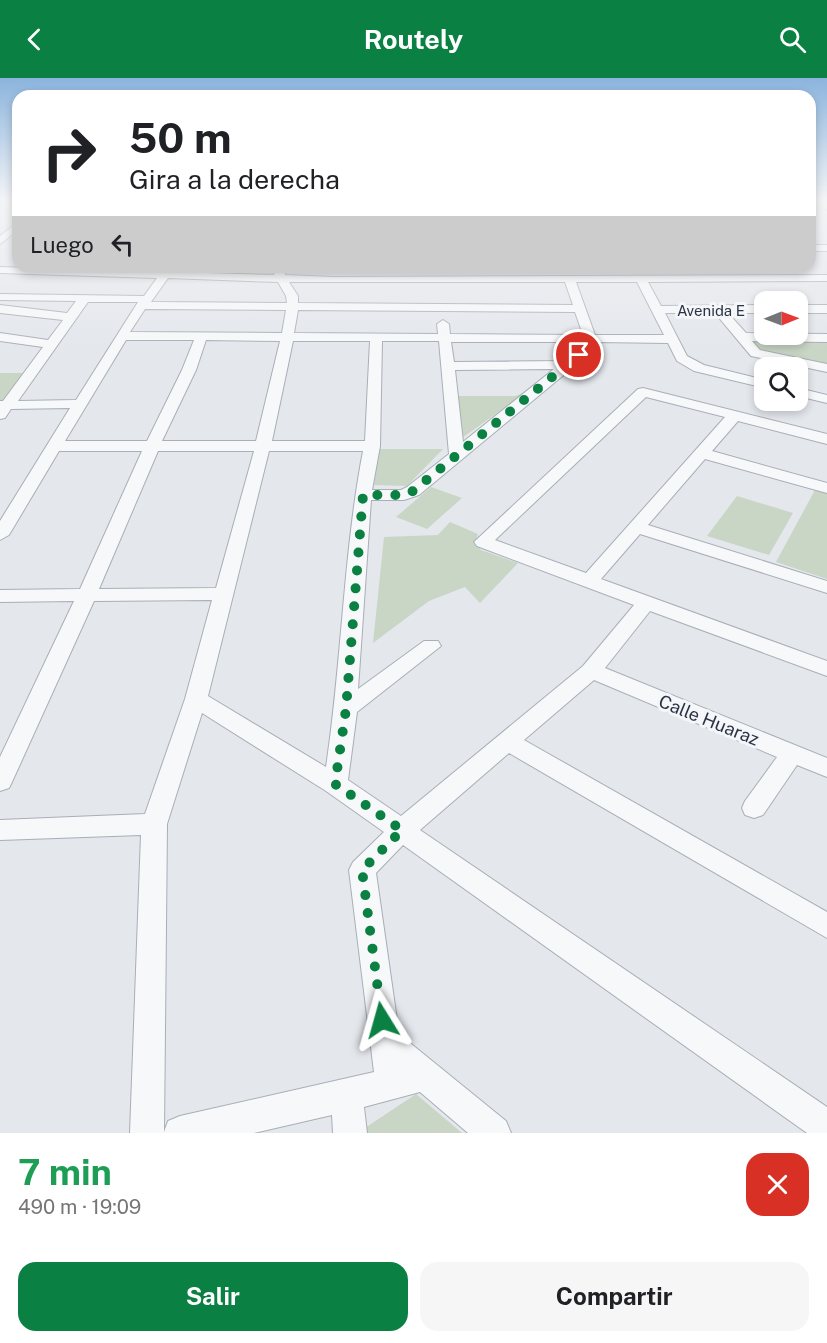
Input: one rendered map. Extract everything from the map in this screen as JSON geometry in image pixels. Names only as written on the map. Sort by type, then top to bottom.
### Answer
[{"type":"street","points":[[29,298],[55,273]]},
{"type":"street","points":[[0,535],[122,336],[166,273]]},
{"type":"street","points":[[279,273],[440,280],[504,273],[569,279],[582,273]]},
{"type":"street","points":[[279,273],[582,273],[640,279],[827,278]]},
{"type":"street","points":[[147,1133],[154,824],[196,699],[277,392],[293,306],[292,296],[279,273]]},
{"type":"street","points":[[363,495],[404,495],[413,491],[591,346],[591,339],[569,279]]},
{"type":"street","points":[[640,279],[670,339],[688,363],[754,381]]},
{"type":"street","points":[[440,280],[457,454]]},
{"type":"street","points":[[0,297],[293,306],[579,309]]},
{"type":"street","points":[[2,408],[83,300]]},
{"type":"street","points":[[0,309],[70,317]]},
{"type":"street","name":"Avenida E","points":[[657,310],[754,309]]},
{"type":"street","points":[[808,309],[827,309]]},
{"type":"street","points":[[719,310],[756,353],[827,368]]},
{"type":"street","points":[[122,336],[670,339]]},
{"type":"street","points":[[0,337],[51,344]]},
{"type":"street","points":[[0,782],[189,370],[201,337]]},
{"type":"street","points":[[335,784],[346,709],[363,495],[372,446],[376,337]]},
{"type":"street","points":[[741,337],[827,338]]},
{"type":"street","points":[[736,377],[756,353]]},
{"type":"street","points":[[447,366],[568,365]]},
{"type":"street","points":[[827,439],[643,392],[483,542],[827,669]]},
{"type":"street","points":[[808,394],[827,399]]},
{"type":"street","points":[[2,408],[82,404]]},
{"type":"street","points":[[589,581],[735,415]]},
{"type":"street","points":[[56,446],[372,446]]},
{"type":"street","points":[[701,453],[827,488]]},
{"type":"street","points":[[636,527],[827,587]]},
{"type":"street","points":[[0,596],[224,594]]},
{"type":"street","points":[[392,1083],[362,870],[402,830],[591,671],[646,602]]},
{"type":"street","points":[[346,709],[431,646]]},
{"type":"street","name":"Calle Huaraz","points":[[591,671],[827,768]]},
{"type":"street","points":[[196,699],[335,784],[822,1117]]},
{"type":"street","points":[[508,741],[827,926]]},
{"type":"street","points":[[302,763],[321,763],[332,760],[341,749]]},
{"type":"street","points":[[754,808],[792,754]]},
{"type":"street","points":[[0,830],[154,824]]},
{"type":"street","points":[[385,1042],[494,1133]]},
{"type":"street","points":[[180,1133],[346,1096],[426,1074]]},
{"type":"street","points":[[346,1096],[350,1133]]},
{"type":"green space","points":[[808,340],[827,340],[827,365],[808,362],[808,357],[774,355],[756,346],[808,345]]},
{"type":"green space","points":[[0,373],[26,373],[5,402],[0,402]]},
{"type":"green space","points":[[527,392],[459,440],[457,396],[515,396]]},
{"type":"green space","points":[[379,449],[443,449],[407,486],[374,485]]},
{"type":"green space","points":[[431,487],[462,498],[427,529],[396,517]]},
{"type":"green space","points":[[816,488],[827,491],[827,579],[776,562]]},
{"type":"green space","points":[[737,496],[793,513],[769,555],[707,536]]},
{"type":"green space","points":[[450,522],[478,534],[475,543],[481,550],[518,563],[480,603],[465,587],[429,601],[373,643],[384,537],[438,535]]},
{"type":"green space","points":[[416,1094],[462,1133],[362,1133],[362,1130]]},
{"type":"route","points":[[382,1020],[362,870],[402,830],[335,784],[346,709],[363,495],[404,495],[413,491],[527,400],[579,355]]}]
